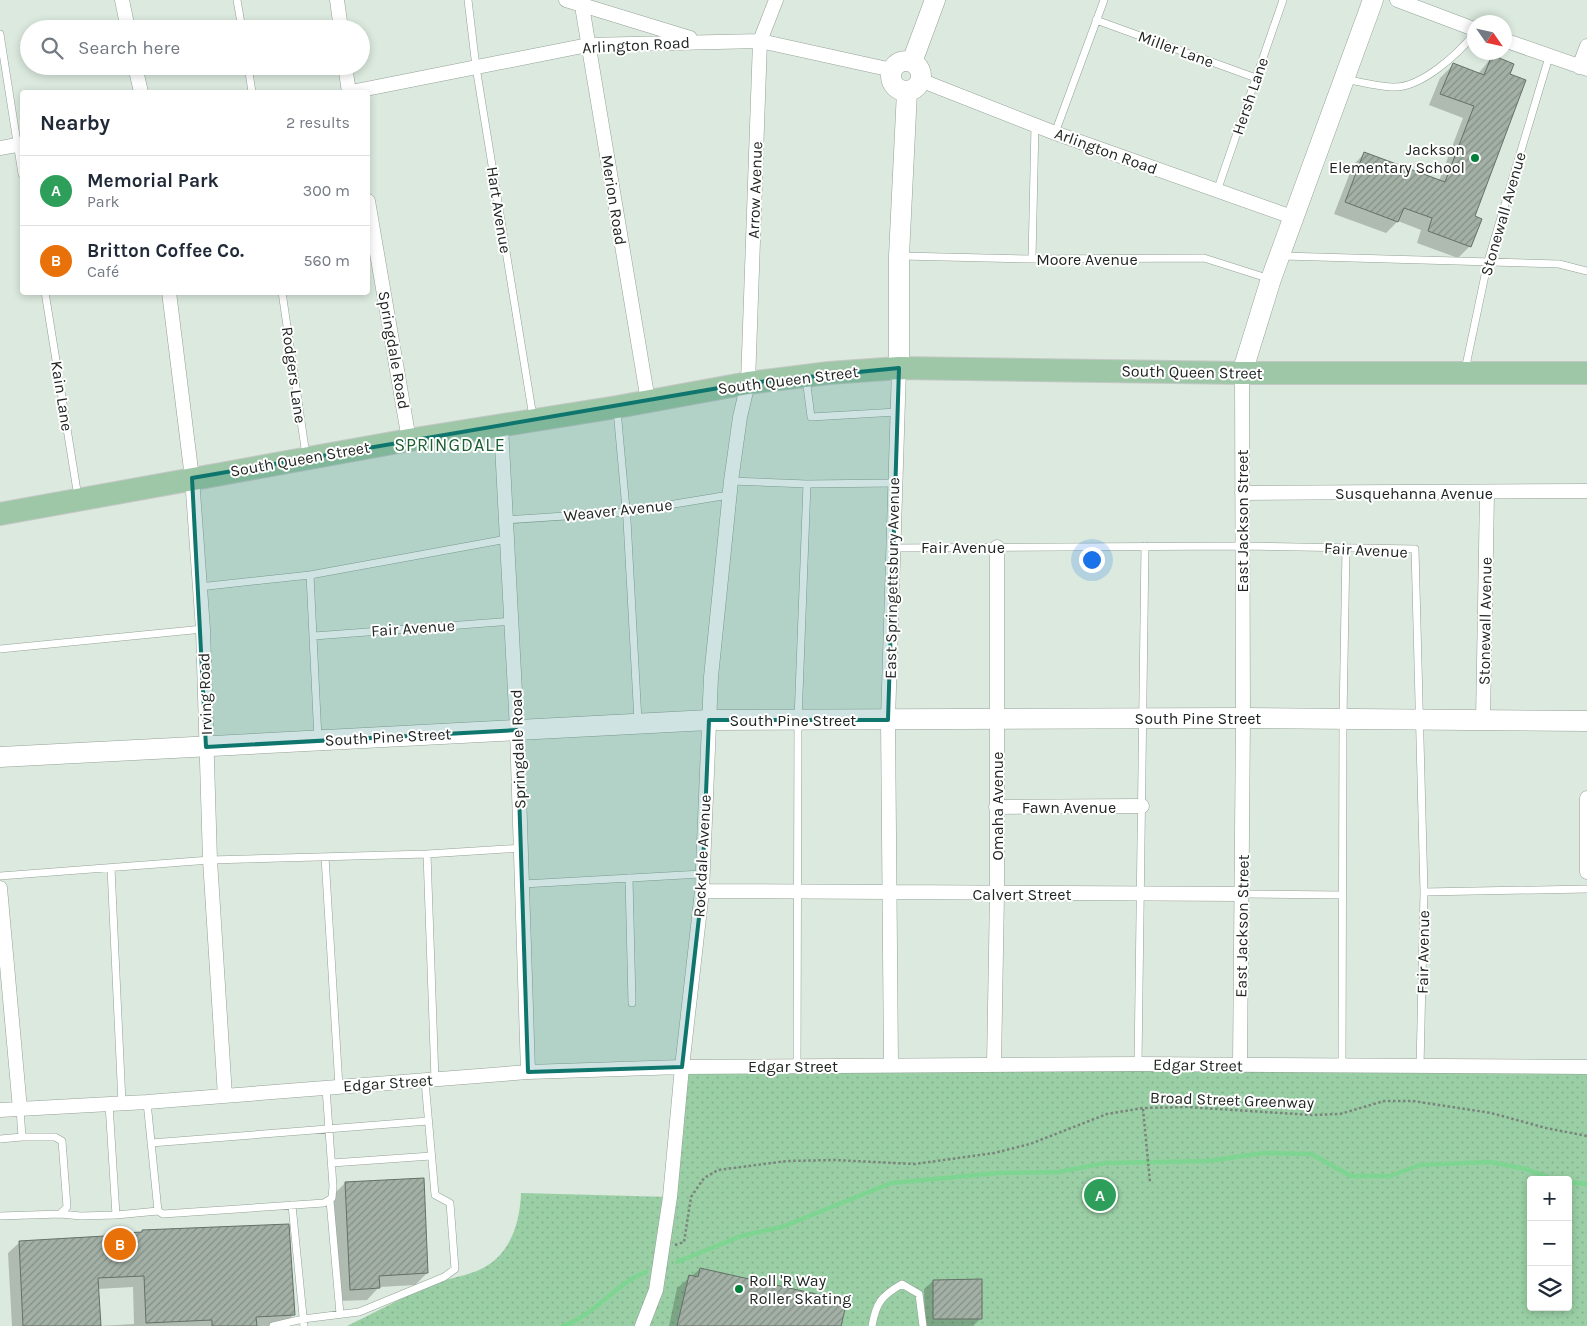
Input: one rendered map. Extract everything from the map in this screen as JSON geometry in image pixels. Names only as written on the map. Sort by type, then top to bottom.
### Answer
[{"type":"main road","name":"South Queen Street","points":[[0,514],[409,440],[806,375],[899,368],[1242,373],[1587,373]]},
{"type":"street","points":[[122,0],[126,20]]},
{"type":"street","points":[[337,0],[340,20]]},
{"type":"street","points":[[566,0],[581,3],[703,42]]},
{"type":"street","name":"Arrow Avenue","points":[[748,383],[760,41],[776,0]]},
{"type":"street","name":"East Springettsbury Avenue","points":[[891,1065],[888,720],[899,368],[899,256],[913,78],[935,0]]},
{"type":"street","name":"East Jackson Street","points":[[1240,1065],[1243,718],[1241,546],[1242,373],[1271,279],[1295,218],[1373,0]]},
{"type":"street","points":[[1397,0],[1467,26]]},
{"type":"street","name":"Merion Road","points":[[581,3],[648,401]]},
{"type":"street","name":"Arlington Road","points":[[360,90],[588,45],[760,41],[892,70]]},
{"type":"street","points":[[1512,43],[1583,68],[1587,46]]},
{"type":"street","points":[[892,70],[902,61],[913,78]]},
{"type":"street","points":[[137,75],[141,90]]},
{"type":"street","points":[[347,75],[350,90]]},
{"type":"street","name":"Arlington Road","points":[[913,78],[1055,133],[1295,218]]},
{"type":"street","points":[[0,148],[20,144]]},
{"type":"street","name":"Springdale Road","points":[[370,213],[409,440]]},
{"type":"street","name":"Irving Road","points":[[168,295],[192,478],[198,587],[203,629],[210,860],[225,1096]]},
{"type":"street","name":"Rockdale Avenue","points":[[642,1326],[656,1290],[670,1197],[682,1067],[702,892],[712,677],[729,495],[740,417],[748,383]]},
{"type":"street","name":"Springdale Road","points":[[501,426],[522,848],[528,1072]]},
{"type":"street","name":"Susquehanna Avenue","points":[[1242,493],[1587,491]]},
{"type":"street","name":"Stonewall Avenue","points":[[1483,720],[1488,493]]},
{"type":"street","name":"Omaha Avenue","points":[[994,1065],[997,894],[997,547]]},
{"type":"street","name":"South Pine Street","points":[[0,757],[710,720],[1243,718],[1587,721]]},
{"type":"street","points":[[1587,798],[1587,872]]},
{"type":"street","name":"Fawn Avenue","points":[[996,807],[1142,806]]},
{"type":"street","points":[[0,888],[20,1110]]},
{"type":"street","name":"Calvert Street","points":[[702,892],[1242,894]]},
{"type":"street","name":"Edgar Street","points":[[0,1110],[147,1102],[528,1072],[682,1067],[1138,1064],[1587,1068]]},
{"type":"lane","points":[[237,0],[240,20]]},
{"type":"lane","name":"Hart Avenue","points":[[468,0],[476,68],[534,420]]},
{"type":"lane","points":[[1055,133],[1104,0]]},
{"type":"lane","name":"Hersh Lane","points":[[1217,191],[1282,0]]},
{"type":"lane","name":"Miller Lane","points":[[1096,20],[1256,78]]},
{"type":"lane","points":[[0,34],[20,144]]},
{"type":"lane","points":[[1345,79],[1396,87],[1412,84],[1430,75],[1467,41]]},
{"type":"lane","name":"Stonewall Avenue","points":[[1464,373],[1488,261],[1549,56]]},
{"type":"lane","points":[[249,75],[252,90]]},
{"type":"lane","points":[[1032,259],[1035,125]]},
{"type":"lane","name":"Moore Avenue","points":[[899,256],[1032,259],[1204,258],[1271,279]]},
{"type":"lane","points":[[1280,256],[1559,264],[1587,271]]},
{"type":"lane","name":"Kain Lane","points":[[45,295],[79,500]]},
{"type":"lane","name":"Rodgers Lane","points":[[282,295],[306,458]]},
{"type":"lane","points":[[806,375],[811,417],[897,412]]},
{"type":"lane","points":[[617,407],[626,512],[639,723]]},
{"type":"lane","points":[[731,481],[807,484],[894,483]]},
{"type":"lane","points":[[797,1066],[798,720],[807,484]]},
{"type":"lane","name":"Weaver Avenue","points":[[506,520],[626,512],[729,495]]},
{"type":"lane","points":[[198,587],[310,575],[507,539]]},
{"type":"lane","points":[[1138,1064],[1145,546]]},
{"type":"lane","name":"Fair Avenue","points":[[892,548],[1241,546],[1414,550],[1424,892],[1420,1068]]},
{"type":"lane","points":[[1342,1067],[1343,719],[1346,548]]},
{"type":"lane","points":[[310,575],[318,741]]},
{"type":"lane","name":"Fair Avenue","points":[[314,636],[512,621]]},
{"type":"lane","points":[[0,649],[203,629]]},
{"type":"lane","points":[[0,876],[210,860],[427,854],[522,848]]},
{"type":"lane","points":[[273,1326],[359,1312],[444,1277],[455,1269],[450,1203],[435,1195],[428,1121],[430,1080],[427,854]]},
{"type":"lane","points":[[325,857],[333,1088],[328,1129],[333,1193],[330,1201],[340,1314]]},
{"type":"lane","points":[[111,868],[116,1104],[116,1215]]},
{"type":"lane","points":[[523,884],[702,874]]},
{"type":"lane","points":[[628,878],[632,1003]]},
{"type":"lane","points":[[1424,892],[1587,889]]},
{"type":"lane","name":"Calvert Street","points":[[1242,894],[1342,895]]},
{"type":"lane","points":[[147,1102],[158,1211]]},
{"type":"lane","points":[[20,1110],[22,1137]]},
{"type":"lane","points":[[151,1143],[428,1121]]},
{"type":"lane","points":[[0,1138],[55,1137],[62,1141],[66,1207],[60,1214]]},
{"type":"lane","points":[[332,1163],[431,1156]]},
{"type":"lane","points":[[0,1216],[116,1215],[158,1211],[168,1215],[330,1201]]},
{"type":"lane","points":[[292,1205],[303,1322]]},
{"type":"lane","points":[[872,1326],[875,1308],[887,1292],[902,1284],[919,1294],[923,1326]]},
{"type":"path","name":"Broad Street Greenway","points":[[662,1250],[684,1242],[691,1197],[704,1178],[718,1170],[787,1160],[916,1164],[994,1153],[1021,1146],[1107,1114],[1143,1108],[1187,1107],[1312,1115],[1340,1114],[1384,1101],[1413,1101],[1492,1112],[1546,1128],[1587,1136]]},
{"type":"path","points":[[1143,1108],[1150,1182]]},
{"type":"highlighted area","points":[[899,368],[888,720],[709,720],[702,891],[682,1067],[528,1072],[517,730],[206,747],[192,478],[748,383]]},
{"type":"green space","points":[[682,1067],[1587,1067],[1587,1326],[347,1326],[429,1286],[477,1271],[488,1265],[505,1249],[511,1239],[518,1217],[521,1193],[670,1197]]},
{"type":"building","points":[[1490,60],[1504,60],[1514,64],[1510,74],[1526,80],[1475,216],[1482,219],[1471,247],[1428,231],[1432,218],[1404,208],[1398,222],[1345,202],[1364,152],[1445,182],[1474,106],[1440,94],[1453,63],[1484,75]]},
{"type":"building","points":[[424,1178],[428,1273],[379,1276],[380,1288],[350,1290],[345,1182]]},
{"type":"building","points":[[289,1224],[295,1315],[256,1317],[257,1326],[212,1326],[212,1320],[146,1323],[144,1276],[98,1278],[101,1326],[23,1326],[19,1241],[105,1236],[105,1234],[142,1232],[142,1230]]},
{"type":"building","name":"Roll 'R Way Roller Skating","points":[[700,1268],[847,1301],[841,1326],[677,1326],[689,1275],[698,1277]]},
{"type":"building","points":[[982,1279],[982,1319],[933,1319],[933,1280]]},
{"type":"waterway","points":[[677,1262],[741,1236],[782,1227],[891,1183],[998,1173],[1058,1172],[1106,1163],[1208,1161],[1264,1153],[1311,1154],[1351,1176],[1390,1176],[1420,1165],[1490,1162],[1526,1169],[1545,1176]]},
{"type":"waterway","points":[[1572,1182],[1587,1184]]},
{"type":"waterway","points":[[563,1326],[585,1315],[624,1284],[646,1272]]},
{"type":"place","name":"Jackson Elementary School","points":[[1475,158]]},
{"type":"place","name":"Memorial Park","points":[[1100,1195]]},
{"type":"place","name":"Britton Coffee Co.","points":[[120,1244]]},
{"type":"place","name":"Roll 'R Way Roller Skating","points":[[739,1289]]},
{"type":"district","name":"SPRINGDALE","points":[[450,445]]}]
